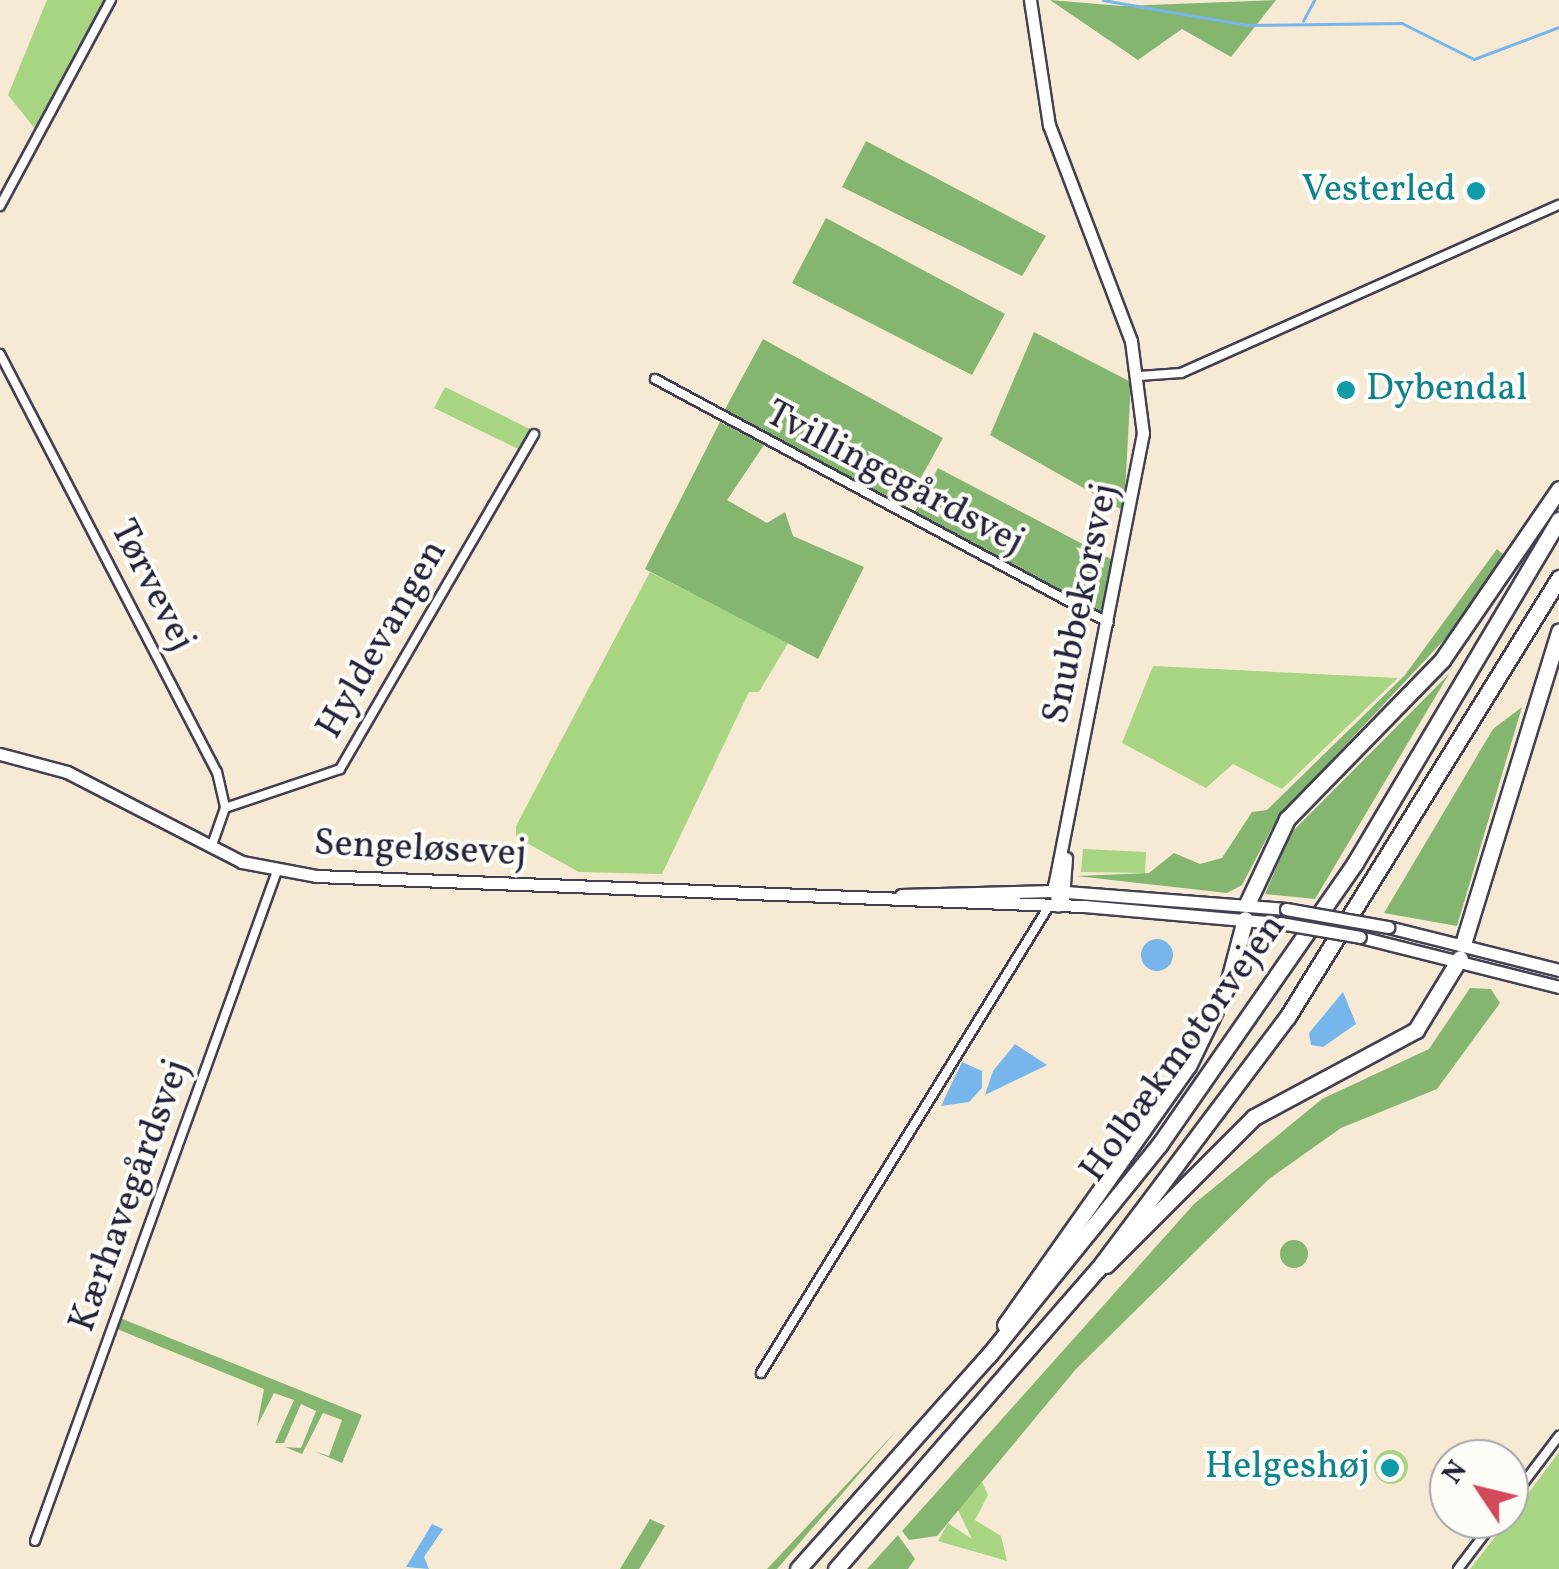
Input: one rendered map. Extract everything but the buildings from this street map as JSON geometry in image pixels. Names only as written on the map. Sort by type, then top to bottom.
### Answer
[{"type":"highway","points":[[990,1355],[1188,1066],[1228,984],[1246,912],[1286,819],[1442,660],[1559,489]]},
{"type":"highway","name":"Holbækmotorvejen","points":[[798,1569],[990,1355],[1273,986],[1559,520]]},
{"type":"highway","name":"Holbækmotorvejen","points":[[836,1569],[1098,1268],[1380,878],[1559,578]]},
{"type":"highway","points":[[1098,1268],[1119,1259],[1254,1116],[1416,1030],[1461,951],[1559,631]]},
{"type":"street","points":[[0,206],[112,0]]},
{"type":"street","name":"Snubbekorsvej","points":[[1030,0],[1049,125],[1139,376],[1140,472],[1066,842],[1060,892]]},
{"type":"street","points":[[1139,376],[1181,373],[1559,205]]},
{"type":"street","name":"Tørvevej","points":[[0,354],[218,772],[225,808]]},
{"type":"street","name":"Tvillingegårdsvej","points":[[655,379],[1110,623]]},
{"type":"street","name":"Hyldevangen","points":[[225,808],[340,769],[534,434]]},
{"type":"street","name":"Sengeløsevej","points":[[0,754],[67,772],[211,848],[277,871],[1246,912]]},
{"type":"street","points":[[211,848],[225,808]]},
{"type":"street","name":"Kærhavegårdsvej","points":[[35,1540],[277,871]]},
{"type":"street","points":[[761,1373],[1060,892]]},
{"type":"street","name":"Sengeløsevej","points":[[862,898],[1060,892],[1246,912]]},
{"type":"street","points":[[1246,912],[1286,910],[1388,927],[1559,987]]},
{"type":"street","points":[[1246,912],[1280,923],[1559,970]]},
{"type":"street","points":[[1529,1476],[1559,1436]]},
{"type":"street","points":[[1458,1569],[1481,1539]]},
{"type":"green space","points":[[47,0],[107,0],[36,130],[8,95]]},
{"type":"green space","points":[[1050,0],[1122,6],[1276,0],[1231,57],[1182,29],[1138,60]]},
{"type":"green space","points":[[866,141],[1046,236],[1022,276],[842,187]]},
{"type":"green space","points":[[826,218],[1005,314],[972,375],[792,283]]},
{"type":"green space","points":[[1034,332],[1131,382],[1124,511],[990,435]]},
{"type":"green space","points":[[763,339],[943,438],[904,508],[723,413]]},
{"type":"green space","points":[[445,387],[530,429],[518,449],[434,408]]},
{"type":"green space","points":[[720,422],[764,445],[727,500],[767,523],[785,512],[793,536],[864,567],[818,659],[645,569]]},
{"type":"green space","points":[[938,468],[1113,560],[1103,612],[913,515]]},
{"type":"green space","points":[[1497,549],[1506,557],[1458,625],[1278,817],[1242,885],[1227,893],[1076,876],[1149,873],[1174,853],[1200,864],[1222,858],[1252,812],[1267,810],[1405,675]]},
{"type":"green space","points":[[650,572],[788,643],[759,692],[749,692],[662,874],[579,872],[516,837],[516,826]]},
{"type":"green space","points":[[1153,666],[1398,678],[1282,789],[1233,764],[1206,788],[1122,743]]},
{"type":"green space","points":[[1449,674],[1315,899],[1265,894],[1291,833]]},
{"type":"green space","points":[[1522,707],[1457,926],[1384,913],[1493,729]]},
{"type":"green space","points":[[1083,849],[1146,852],[1145,873],[1081,872]]},
{"type":"green space","points":[[1470,988],[1491,989],[1500,1003],[1437,1089],[1341,1128],[1269,1179],[1076,1369],[937,1536],[909,1540],[902,1531],[1194,1204],[1322,1099],[1429,1049]]},
{"type":"green space","points":[[1294,1240],[1304,1244],[1308,1254],[1304,1264],[1294,1268],[1284,1264],[1280,1254],[1284,1244]]},
{"type":"green space","points":[[120,1318],[362,1415],[342,1463],[314,1451],[329,1456],[342,1420],[323,1413],[302,1454],[285,1447],[301,1448],[316,1411],[301,1404],[284,1443],[275,1443],[294,1400],[274,1393],[257,1426],[264,1389],[117,1329]]},
{"type":"green space","points":[[898,1429],[777,1569],[767,1569],[843,1488]]},
{"type":"green space","name":"Helgeshøj","points":[[1391,1450],[1403,1455],[1408,1467],[1403,1479],[1391,1484],[1379,1479],[1374,1467],[1379,1455]]},
{"type":"green space","points":[[1559,1452],[1559,1569],[1470,1569],[1493,1539],[1529,1539],[1529,1492]]},
{"type":"green space","points":[[982,1482],[988,1495],[975,1520],[1001,1536],[1007,1561],[938,1541],[948,1523],[972,1539],[958,1510]]},
{"type":"green space","points":[[650,1519],[665,1526],[639,1569],[620,1569]]},
{"type":"green space","points":[[898,1535],[915,1559],[908,1569],[867,1569]]},
{"type":"water","points":[[1157,939],[1168,944],[1173,955],[1168,966],[1157,971],[1146,966],[1141,955],[1146,944]]},
{"type":"water","points":[[1343,992],[1356,1024],[1323,1047],[1311,1045],[1309,1033]]},
{"type":"water","points":[[1015,1044],[1047,1065],[985,1095],[993,1071]]},
{"type":"water","points":[[962,1062],[982,1071],[982,1088],[969,1102],[941,1106]]},
{"type":"water","points":[[432,1524],[443,1529],[424,1557],[429,1569],[406,1567]]},
{"type":"waterway","points":[[1103,0],[1247,25],[1402,23],[1474,59],[1559,27]]},
{"type":"waterway","points":[[1303,21],[1314,0]]},
{"type":"place","name":"Vesterled","points":[[1476,191]]},
{"type":"place","name":"Dybendal","points":[[1346,390]]},
{"type":"place","name":"Helgeshøj","points":[[1390,1468]]}]
